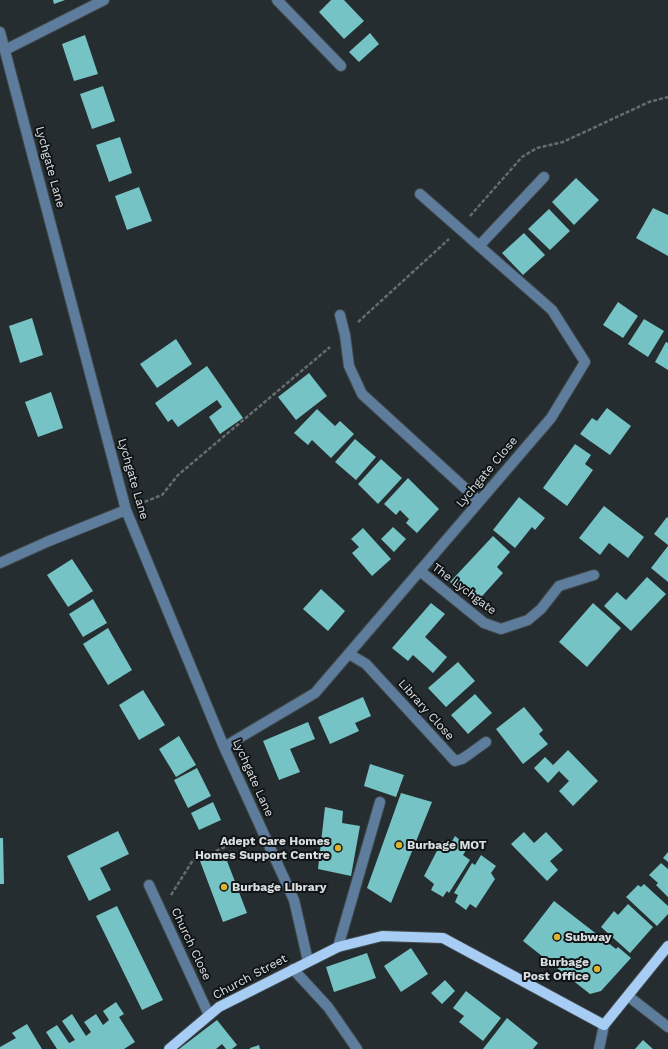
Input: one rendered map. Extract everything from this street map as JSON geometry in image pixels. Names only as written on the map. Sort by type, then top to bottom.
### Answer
[{"type":"main road","name":"Church Street","points":[[168,1049],[219,1007],[338,947],[382,936],[443,938],[604,1025]]},
{"type":"main road","points":[[604,1025],[668,946]]},
{"type":"street","points":[[5,50],[104,0]]},
{"type":"street","points":[[277,0],[341,66]]},
{"type":"street","name":"Lychgate Lane","points":[[0,32],[126,510],[224,746],[294,900],[308,961]]},
{"type":"street","points":[[479,246],[544,177]]},
{"type":"street","name":"Lychgate Close","points":[[224,746],[315,693],[550,418],[585,362],[552,310],[420,194]]},
{"type":"street","points":[[340,315],[345,334],[349,366],[362,394],[479,501]]},
{"type":"street","points":[[0,564],[49,541],[126,510]]},
{"type":"street","name":"The Lychgate","points":[[420,571],[484,623],[501,630],[528,620],[541,609],[559,586],[594,575]]},
{"type":"street","name":"Library Close","points":[[349,654],[366,664],[455,761],[468,756],[486,742]]},
{"type":"street","points":[[338,947],[380,802]]},
{"type":"street","name":"Church Close","points":[[149,885],[209,1015]]},
{"type":"street","points":[[293,969],[328,1007],[356,1049]]},
{"type":"street","points":[[628,996],[668,1028]]},
{"type":"street","points":[[600,1049],[604,1025]]},
{"type":"path","points":[[563,142],[649,102],[668,97]]},
{"type":"path","points":[[161,911],[193,860],[263,832]]},
{"type":"building","points":[[53,0],[65,0],[54,4]]},
{"type":"building","points":[[331,0],[344,0],[364,21],[344,39],[319,12]]},
{"type":"building","points":[[370,33],[379,44],[359,62],[349,52]]},
{"type":"building","points":[[85,35],[98,74],[74,81],[62,44]]},
{"type":"building","points":[[103,86],[115,121],[92,129],[80,94]]},
{"type":"building","points":[[120,137],[132,173],[109,182],[96,145]]},
{"type":"building","points":[[576,178],[599,200],[574,225],[552,202]]},
{"type":"building","points":[[139,187],[152,221],[127,230],[115,196]]},
{"type":"building","points":[[653,208],[668,215],[668,256],[636,238]]},
{"type":"building","points":[[549,209],[570,231],[550,250],[528,229]]},
{"type":"building","points":[[524,233],[545,255],[523,275],[502,253]]},
{"type":"building","points":[[618,302],[638,316],[623,338],[603,325]]},
{"type":"building","points":[[32,318],[43,355],[20,363],[9,326]]},
{"type":"building","points":[[644,319],[664,331],[648,357],[628,344]]},
{"type":"building","points":[[176,339],[192,364],[157,388],[140,364]]},
{"type":"building","points":[[666,342],[668,343],[668,370],[655,362]]},
{"type":"building","points":[[207,366],[243,418],[220,434],[209,417],[222,407],[217,400],[178,427],[172,419],[168,422],[155,403]]},
{"type":"building","points":[[309,373],[327,396],[296,420],[278,397]]},
{"type":"building","points":[[51,392],[63,428],[38,437],[25,402]]},
{"type":"building","points":[[607,408],[631,426],[610,455],[580,434],[592,418],[597,421]]},
{"type":"building","points":[[317,409],[335,426],[340,421],[354,434],[331,458],[312,440],[308,445],[294,433]]},
{"type":"building","points":[[355,439],[376,457],[356,480],[335,462]]},
{"type":"building","points":[[575,444],[591,455],[585,464],[593,470],[567,506],[543,488]]},
{"type":"building","points":[[381,459],[402,478],[378,504],[358,484]]},
{"type":"building","points":[[408,478],[439,509],[417,533],[406,523],[409,519],[400,510],[396,515],[384,504]]},
{"type":"building","points":[[519,497],[545,518],[535,530],[532,527],[515,548],[493,530]]},
{"type":"building","points":[[604,506],[644,537],[628,558],[609,543],[600,555],[579,538]]},
{"type":"building","points":[[667,517],[668,518],[668,545],[654,534]]},
{"type":"building","points":[[393,527],[406,539],[394,552],[381,539]]},
{"type":"building","points":[[363,528],[391,559],[372,576],[352,553],[359,547],[351,539]]},
{"type":"building","points":[[493,536],[510,552],[497,567],[503,573],[475,604],[450,582]]},
{"type":"building","points":[[668,546],[668,582],[651,568]]},
{"type":"building","points":[[72,559],[93,591],[68,607],[47,575]]},
{"type":"building","points":[[647,577],[666,594],[631,631],[604,606],[617,592],[626,600]]},
{"type":"building","points":[[321,589],[345,611],[328,631],[303,609]]},
{"type":"building","points":[[93,599],[107,623],[83,637],[69,614]]},
{"type":"building","points":[[431,603],[445,614],[425,637],[447,657],[433,673],[413,655],[408,661],[392,648]]},
{"type":"building","points":[[593,603],[621,628],[587,667],[559,642]]},
{"type":"building","points":[[108,628],[132,670],[108,685],[83,644]]},
{"type":"building","points":[[458,662],[475,681],[446,707],[428,688]]},
{"type":"building","points":[[143,690],[165,725],[139,740],[119,705]]},
{"type":"building","points":[[475,694],[492,713],[468,734],[451,715]]},
{"type":"building","points":[[363,697],[371,716],[355,723],[359,731],[330,744],[318,717]]},
{"type":"building","points":[[524,707],[543,730],[539,734],[548,744],[523,764],[496,729]]},
{"type":"building","points":[[308,722],[315,739],[290,749],[300,772],[279,780],[263,741]]},
{"type":"building","points":[[179,736],[196,765],[176,777],[159,749]]},
{"type":"building","points":[[568,750],[598,781],[573,806],[559,791],[569,781],[559,771],[548,783],[534,768],[545,757],[553,765]]},
{"type":"building","points":[[370,764],[404,775],[396,797],[364,786]]},
{"type":"building","points":[[197,768],[211,796],[188,808],[174,780]]},
{"type":"building","name":"Burbage MOT","points":[[401,793],[432,802],[391,903],[367,888]]},
{"type":"building","points":[[213,802],[221,820],[199,830],[191,813]]},
{"type":"building","name":"Adept Care Homes Homes Support Centre","points":[[325,807],[343,811],[342,823],[360,826],[351,876],[318,869]]},
{"type":"building","points":[[118,831],[129,854],[100,868],[111,890],[89,901],[67,856]]},
{"type":"building","points":[[524,832],[534,843],[546,832],[563,850],[550,861],[558,870],[547,881],[511,844]]},
{"type":"building","points":[[455,836],[468,847],[463,855],[470,860],[449,893],[447,891],[443,897],[431,890],[434,884],[424,876],[442,841],[450,845]]},
{"type":"building","points":[[0,838],[3,838],[4,884],[0,884]]},
{"type":"building","points":[[668,852],[668,862],[663,858]]},
{"type":"building","name":"Burbage Library","points":[[224,853],[247,913],[223,922],[200,861]]},
{"type":"building","points":[[481,855],[496,866],[491,873],[495,879],[476,908],[470,904],[466,910],[455,902],[458,895],[454,893],[472,863],[475,865]]},
{"type":"building","points":[[661,863],[668,869],[668,897],[656,885],[658,883],[649,875]]},
{"type":"building","points":[[644,884],[668,906],[668,914],[657,926],[626,897],[638,885],[641,887]]},
{"type":"building","points":[[554,901],[616,949],[618,947],[631,958],[601,991],[590,994],[523,941]]},
{"type":"building","points":[[628,904],[653,927],[630,953],[601,927],[614,911],[618,915]]},
{"type":"building","points":[[117,906],[163,1000],[142,1010],[96,916]]},
{"type":"building","points":[[411,948],[428,974],[401,992],[384,966]]},
{"type":"building","points":[[367,953],[376,978],[334,992],[326,967]]},
{"type":"building","points":[[445,980],[455,991],[442,1004],[431,993]]},
{"type":"building","points":[[466,991],[501,1018],[483,1041],[459,1022],[464,1016],[453,1008]]},
{"type":"building","points":[[116,1002],[124,1014],[119,1017],[135,1042],[124,1049],[57,1049],[46,1032],[57,1025],[69,1043],[75,1040],[62,1021],[72,1014],[86,1036],[91,1032],[84,1022],[96,1014],[103,1025],[109,1020],[103,1011]]},
{"type":"building","points":[[507,1018],[538,1043],[533,1049],[483,1049]]},
{"type":"building","points":[[217,1020],[237,1045],[232,1049],[226,1049],[222,1044],[216,1049],[179,1049]]},
{"type":"building","points":[[27,1024],[42,1049],[0,1049],[0,1047],[16,1038],[12,1033]]},
{"type":"building","points":[[643,1040],[653,1049],[635,1049]]},
{"type":"building","points":[[259,1045],[260,1049],[250,1049],[250,1048]]},
{"type":"place","name":"Burbage MOT","points":[[399,845]]},
{"type":"place","name":"Adept Care Homes Homes Support Centre","points":[[338,848]]},
{"type":"place","name":"Burbage Library","points":[[224,887]]},
{"type":"place","name":"Subway","points":[[557,937]]},
{"type":"place","name":"Burbage Post Office","points":[[597,969]]}]
